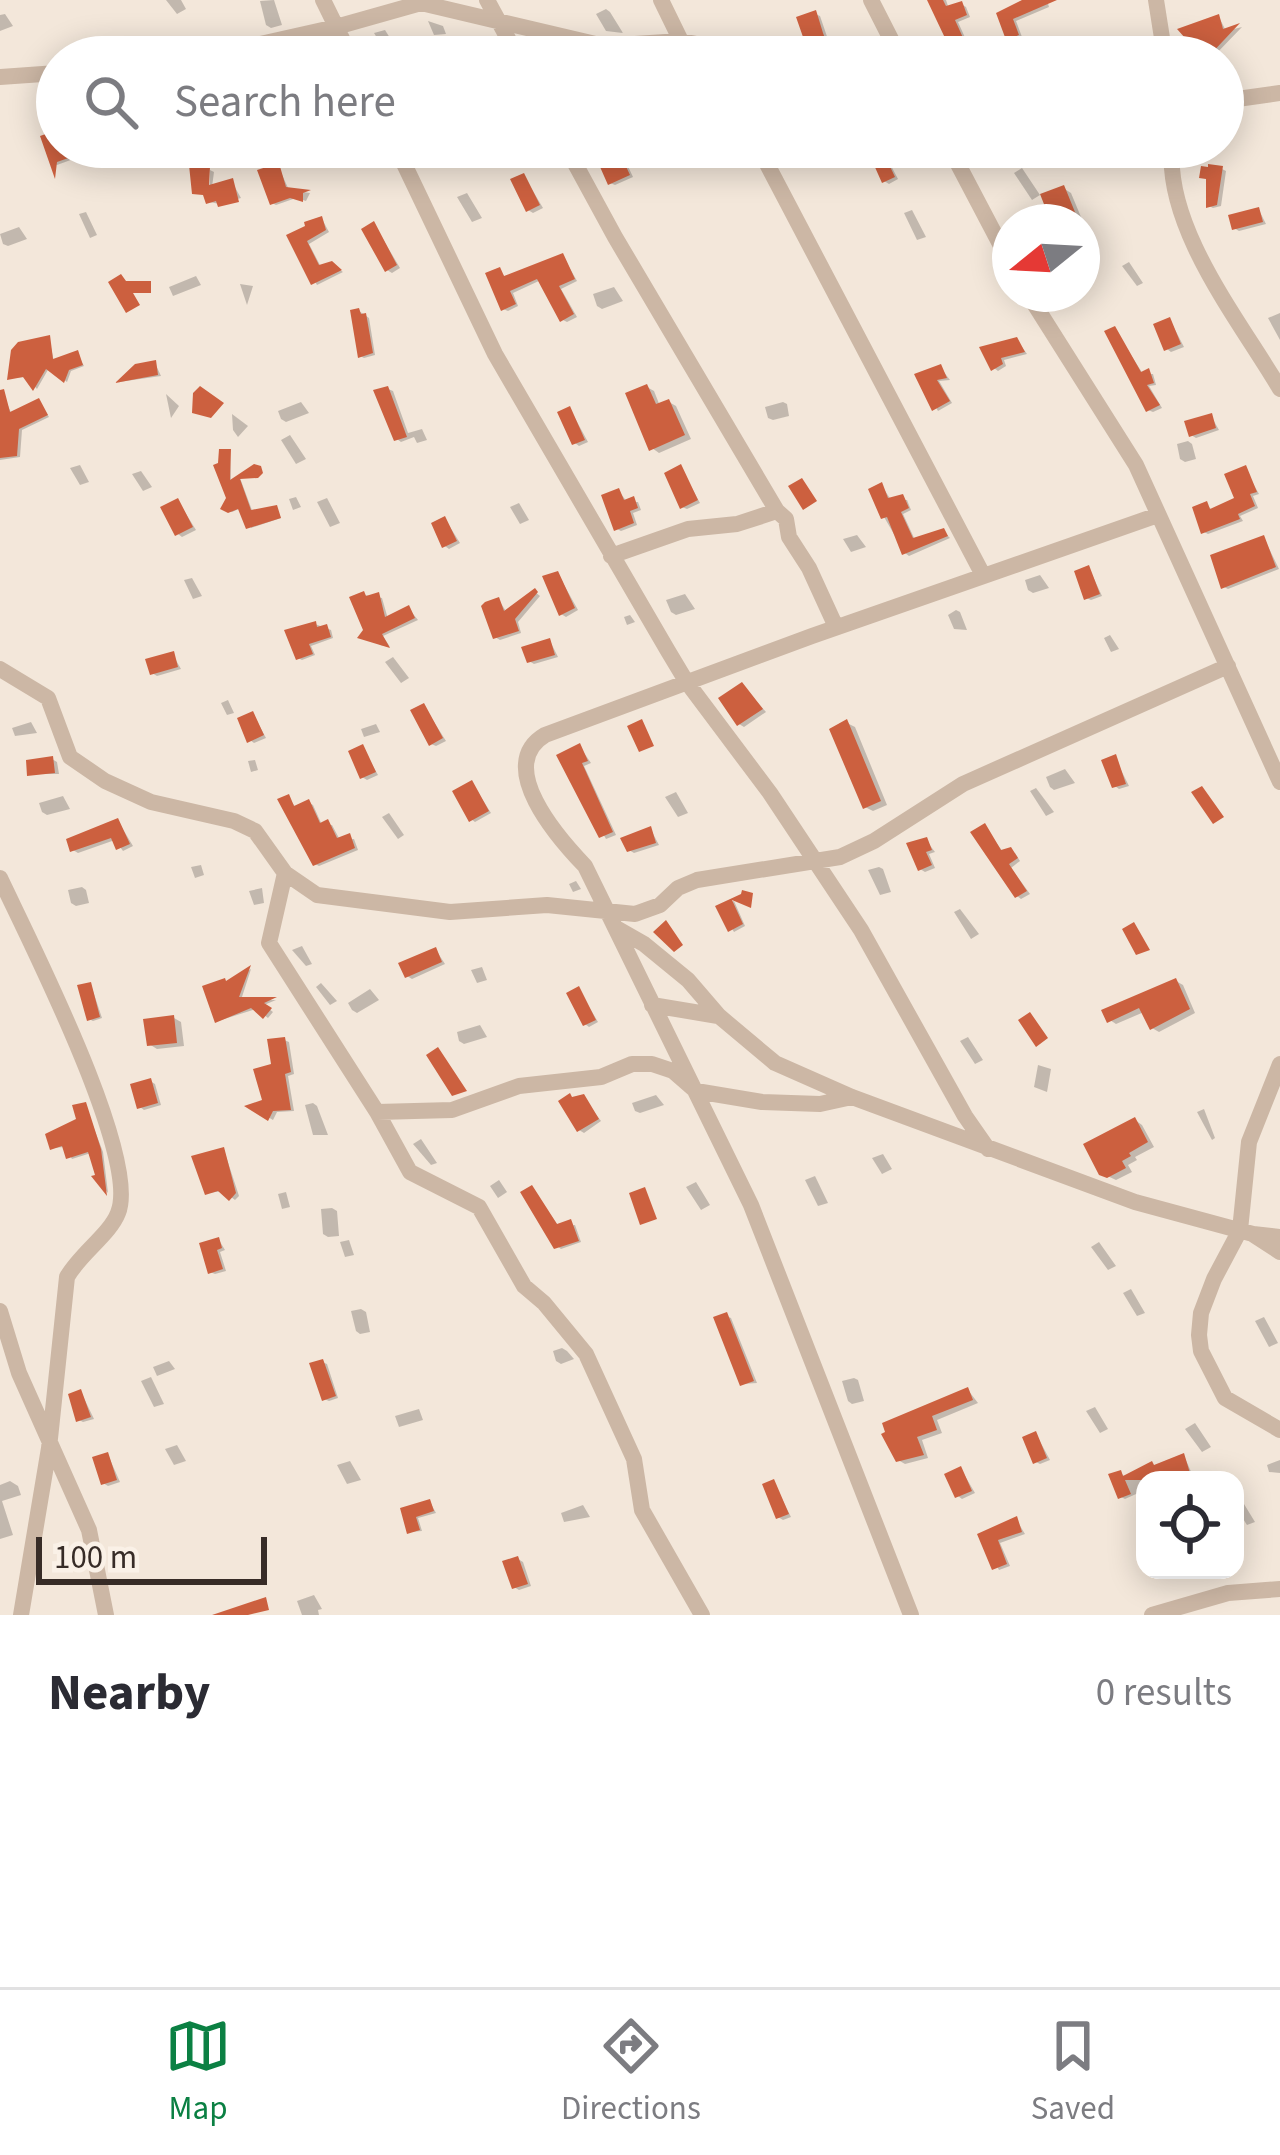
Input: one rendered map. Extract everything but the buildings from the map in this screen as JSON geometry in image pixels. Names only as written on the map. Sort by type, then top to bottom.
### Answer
[{"type":"street","points":[[323,0],[340,36]]},
{"type":"street","points":[[487,0],[507,36]]},
{"type":"street","points":[[661,0],[679,36]]},
{"type":"street","points":[[871,0],[889,36]]},
{"type":"street","points":[[1156,0],[1162,36]]},
{"type":"street","points":[[296,36],[422,3],[562,36]]},
{"type":"street","points":[[0,77],[36,74]]},
{"type":"street","points":[[1244,98],[1280,93]]},
{"type":"street","points":[[406,168],[495,354],[611,556],[686,681],[861,930],[988,1149]]},
{"type":"street","points":[[577,168],[777,511],[786,519],[789,537],[836,627]]},
{"type":"street","points":[[769,168],[983,575]]},
{"type":"street","points":[[960,168],[992,229]]},
{"type":"street","points":[[1171,168],[1198,252],[1280,389]]},
{"type":"street","points":[[1038,312],[1136,465],[1280,782]]},
{"type":"street","points":[[611,556],[688,529],[737,524],[777,511]]},
{"type":"street","points":[[911,1615],[751,1205],[585,866],[550,827],[524,771],[524,756],[531,743],[544,735],[1157,515]]},
{"type":"street","points":[[612,920],[660,905],[697,880],[840,857],[963,784],[1228,666]]},
{"type":"street","points":[[0,669],[48,698],[70,757],[105,782],[151,802],[235,821],[255,831],[285,874],[317,895],[450,912],[547,905],[612,920],[688,980],[719,1016],[775,1063],[853,1097],[1135,1202],[1280,1237]]},
{"type":"street","points":[[285,874],[269,943],[410,1172],[479,1207],[524,1286],[578,1341],[634,1459],[642,1510],[701,1615]]},
{"type":"street","points":[[0,878],[74,1031],[114,1154],[121,1208],[67,1277],[49,1448],[21,1615]]},
{"type":"street","points":[[652,1005],[719,1016]]},
{"type":"street","points":[[377,1112],[452,1110],[519,1086],[601,1077],[632,1064],[673,1071],[696,1091],[801,1104],[853,1097]]},
{"type":"street","points":[[1280,1064],[1249,1142],[1246,1232],[1201,1313],[1201,1351],[1225,1399],[1280,1430]]},
{"type":"street","points":[[1246,1232],[1280,1252]]},
{"type":"street","points":[[0,1311],[49,1448],[89,1530],[106,1615]]},
{"type":"street","points":[[1152,1615],[1228,1593],[1280,1589]]}]
